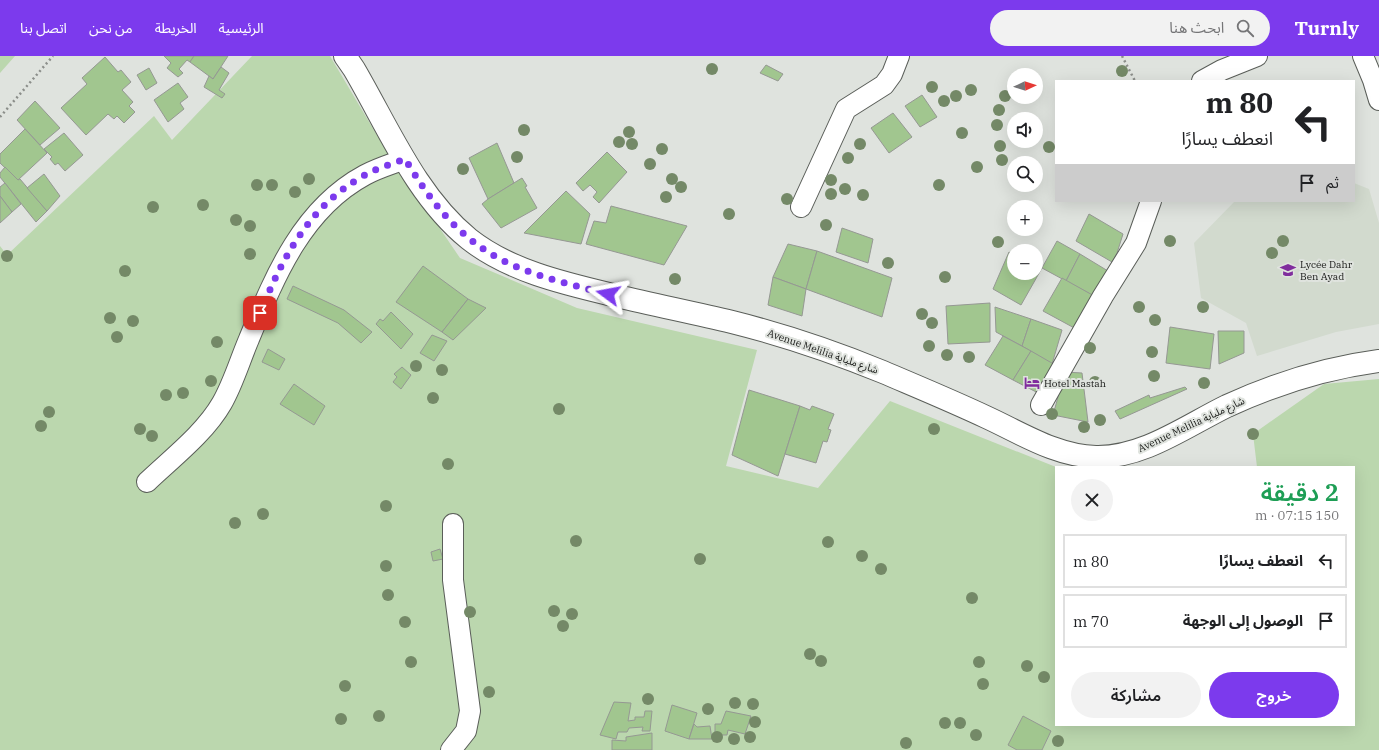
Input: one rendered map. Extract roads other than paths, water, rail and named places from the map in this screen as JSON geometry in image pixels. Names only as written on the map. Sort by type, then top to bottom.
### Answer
[{"type":"street","name":"Avenue Melilia شارع ملياية","points":[[345,56],[423,189],[444,214],[470,240],[502,260],[532,272],[581,287],[774,333],[822,349],[960,404],[1034,440],[1068,454],[1098,457],[1133,451],[1168,437],[1227,406],[1279,385],[1351,365],[1379,361]]},
{"type":"street","points":[[801,207],[846,109],[884,85],[892,74],[899,56]]},
{"type":"street","points":[[1204,80],[1222,70],[1257,56]]},
{"type":"street","points":[[1363,56],[1379,100]]},
{"type":"street","points":[[147,482],[200,430],[222,404],[275,277],[292,244],[318,212],[342,190],[366,175],[405,159]]},
{"type":"street","points":[[1041,405],[1102,296],[1136,243],[1151,202]]},
{"type":"street","points":[[451,750],[466,730],[470,710],[453,580],[453,524]]},
{"type":"place","name":"Lycée Dahr Ben Ayad","points":[[1288,270]]},
{"type":"place","name":"Hotel Mastah","points":[[1032,383]]}]
